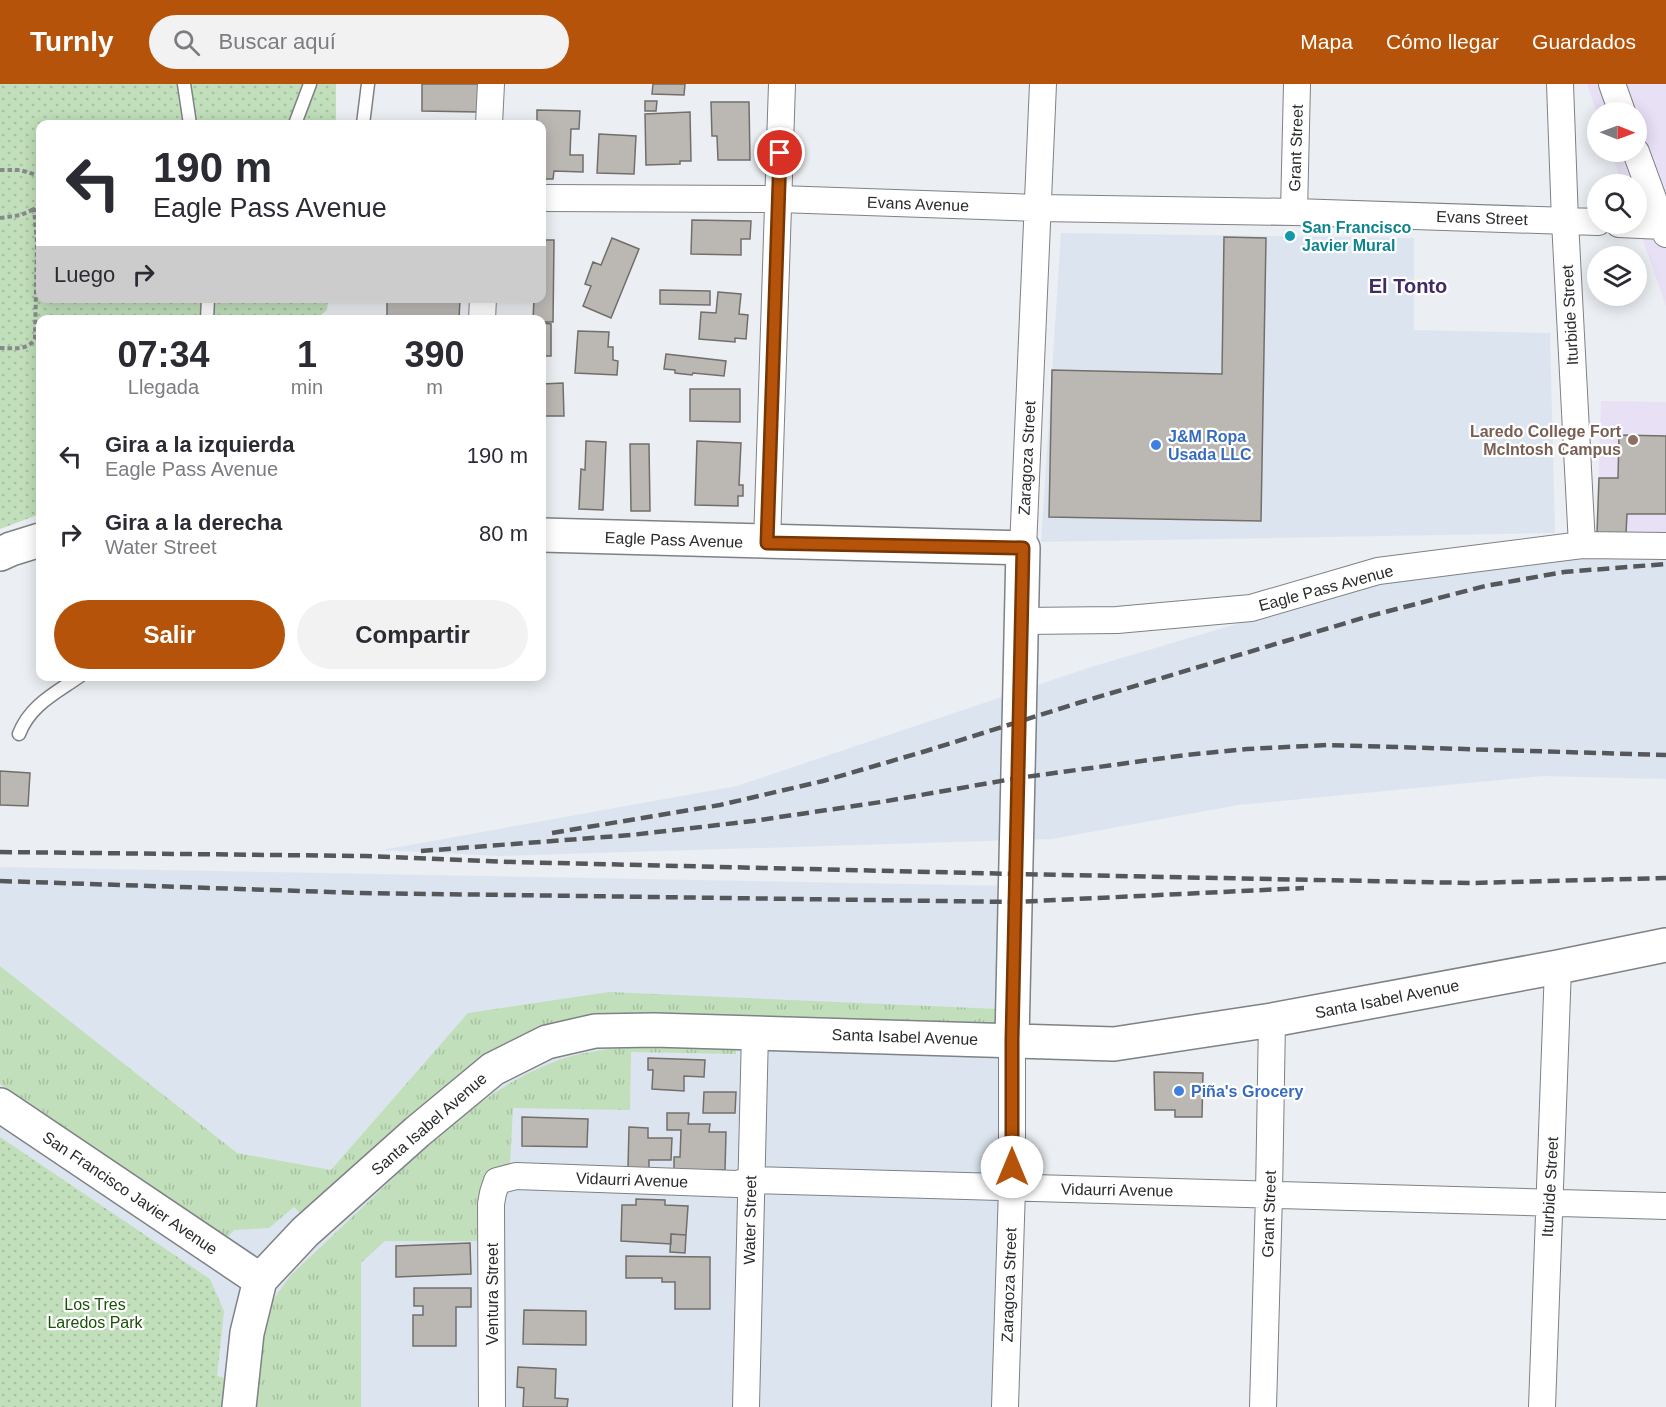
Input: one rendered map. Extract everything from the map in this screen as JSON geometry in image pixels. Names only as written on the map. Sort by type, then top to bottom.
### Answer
[{"type":"main road","name":"Eagle Pass Avenue","points":[[546,535],[767,543],[1023,548]]},
{"type":"main road","points":[[0,554],[36,541]]},
{"type":"main road","name":"Zaragoza Street","points":[[1012,1040],[1023,548]]},
{"type":"main road","name":"Santa Isabel Avenue","points":[[260,1280],[305,1232],[417,1131],[493,1069],[547,1042],[595,1031],[654,1030],[1114,1044],[1272,1020],[1666,945]]},
{"type":"main road","name":"San Francisco Javier Avenue","points":[[0,1105],[260,1280]]},
{"type":"main road","points":[[240,1407],[247,1333],[260,1280]]},
{"type":"street","points":[[489,120],[491,84]]},
{"type":"street","points":[[767,543],[782,84]]},
{"type":"street","name":"Zaragoza Street","points":[[1023,548],[1043,84]]},
{"type":"street","name":"Grant Street","points":[[1294,212],[1298,84]]},
{"type":"street","name":"Iturbide Street","points":[[1560,84],[1582,545]]},
{"type":"street","points":[[1612,84],[1618,102]]},
{"type":"street","points":[[1640,162],[1664,230],[1647,228]]},
{"type":"street","name":"Evans Avenue","points":[[546,198],[779,199],[1039,208],[1294,212]]},
{"type":"street","name":"Evans Street","points":[[1294,212],[1587,221]]},
{"type":"street","name":"Eagle Pass Avenue","points":[[1022,621],[1117,620],[1251,608],[1377,571],[1582,545],[1666,546]]},
{"type":"street","name":"Iturbide Street","points":[[1542,1407],[1558,967]]},
{"type":"street","name":"Grant Street","points":[[1263,1407],[1272,1020]]},
{"type":"street","name":"Water Street","points":[[746,1407],[755,1032]]},
{"type":"street","name":"Zaragoza Street","points":[[1005,1407],[1012,1188],[1012,1040]]},
{"type":"street","name":"Vidaurri Avenue","points":[[497,1181],[516,1176],[737,1184],[751,1180],[1666,1206]]},
{"type":"street","name":"Ventura Street","points":[[492,1407],[491,1204],[497,1181]]},
{"type":"lane","points":[[184,84],[189,120]]},
{"type":"lane","points":[[296,120],[310,84]]},
{"type":"lane","points":[[364,120],[368,84]]},
{"type":"lane","points":[[19,734],[29,714],[73,681]]},
{"type":"path","points":[[0,170],[20,170],[36,175]]},
{"type":"path","points":[[0,218],[21,215],[36,207]]},
{"type":"path","points":[[34,209],[36,231]]},
{"type":"path","points":[[0,348],[27,347],[32,344],[35,338],[36,290]]},
{"type":"shaded area","points":[[1587,84],[1666,84],[1666,306],[1647,246],[1641,234],[1647,234],[1647,174],[1619,174],[1615,162],[1647,162],[1647,102],[1593,102]]},
{"type":"shaded area","points":[[1061,233],[1414,238],[1414,330],[1550,333],[1555,533],[1041,542]]},
{"type":"shaded area","name":"Laredo College Fort McIntosh Campus","points":[[1601,401],[1666,402],[1666,534],[1597,533]]},
{"type":"shaded area","points":[[1530,556],[1666,559],[1666,779],[1542,776],[1238,805],[1052,839],[499,856],[382,850],[737,786],[1091,667],[1378,582]]},
{"type":"shaded area","points":[[0,867],[1015,886],[1005,1407],[0,1407]]},
{"type":"green space","points":[[0,84],[336,84],[336,120],[36,120],[36,303],[328,303],[327,310],[321,315],[36,315],[36,516],[0,529]]},
{"type":"green space","points":[[0,966],[237,1153],[331,1170],[468,1013],[609,992],[998,1009],[999,1025],[642,1013],[587,1017],[386,1138],[300,1213],[294,1207],[269,1228],[234,1230],[228,1237],[0,1084]]},
{"type":"green space","points":[[637,1046],[736,1048],[736,1054],[631,1052],[630,1110],[513,1108],[510,1165],[498,1167],[488,1175],[484,1241],[385,1241],[361,1263],[361,1407],[251,1407],[255,1356],[272,1301],[291,1275],[407,1165],[448,1128],[515,1080],[565,1058],[601,1050]]},
{"type":"green space","name":"Los Tres Laredos Park","points":[[0,1137],[210,1279],[224,1311],[217,1376],[225,1378],[223,1407],[0,1407]]},
{"type":"building","points":[[422,84],[479,84],[478,112],[422,111]]},
{"type":"building","points":[[653,84],[685,84],[684,95],[652,94]]},
{"type":"building","points":[[645,101],[657,101],[656,111],[645,111]]},
{"type":"building","points":[[711,102],[749,102],[750,160],[718,160],[717,136],[712,136]]},
{"type":"building","points":[[537,110],[580,111],[579,129],[571,129],[570,155],[583,155],[583,172],[554,171],[553,179],[546,179],[546,120],[537,120]]},
{"type":"building","points":[[690,112],[691,161],[680,161],[680,164],[646,165],[645,114]]},
{"type":"building","points":[[599,134],[636,136],[634,174],[597,173]]},
{"type":"building","points":[[692,220],[751,221],[750,239],[741,239],[741,255],[691,254]]},
{"type":"building","name":"J&M Ropa Usada LLC","points":[[1224,237],[1266,238],[1261,521],[1049,517],[1052,370],[1222,374]]},
{"type":"building","points":[[612,238],[639,249],[611,318],[583,306],[591,286],[585,284],[593,262],[601,265]]},
{"type":"building","points":[[546,240],[554,240],[553,322],[546,322],[546,315],[533,315],[534,303],[546,303]]},
{"type":"building","points":[[660,290],[710,291],[710,305],[660,304]]},
{"type":"building","points":[[718,292],[741,294],[739,314],[748,315],[746,339],[735,338],[735,342],[699,339],[701,312],[716,313]]},
{"type":"building","points":[[387,303],[460,303],[459,315],[387,315]]},
{"type":"building","points":[[546,323],[551,324],[551,356],[546,356]]},
{"type":"building","points":[[578,331],[609,332],[608,347],[613,347],[613,360],[618,361],[617,375],[575,373]]},
{"type":"building","points":[[666,354],[726,361],[724,376],[693,373],[692,375],[664,369]]},
{"type":"building","points":[[563,383],[564,416],[546,416],[546,384]]},
{"type":"building","points":[[690,389],[740,389],[740,422],[690,421]]},
{"type":"building","points":[[1619,435],[1666,436],[1666,514],[1627,514],[1626,533],[1597,533],[1599,478],[1618,478]]},
{"type":"building","points":[[586,441],[606,442],[603,510],[579,509],[581,469],[585,470]]},
{"type":"building","points":[[697,441],[741,443],[739,485],[743,485],[743,496],[738,496],[738,506],[695,505]]},
{"type":"building","points":[[630,444],[649,444],[650,511],[631,511]]},
{"type":"building","points":[[0,771],[30,773],[28,806],[0,805]]},
{"type":"building","points":[[648,1058],[705,1060],[704,1077],[684,1076],[684,1091],[652,1089],[653,1070],[648,1070]]},
{"type":"building","name":"Piña's Grocery","points":[[1154,1072],[1203,1073],[1202,1117],[1175,1117],[1175,1110],[1155,1110]]},
{"type":"building","points":[[704,1092],[736,1092],[735,1113],[703,1113]]},
{"type":"building","points":[[667,1113],[689,1113],[688,1124],[710,1124],[709,1132],[726,1132],[725,1170],[674,1170],[674,1157],[680,1157],[681,1130],[667,1130]]},
{"type":"building","points":[[522,1117],[588,1119],[587,1147],[522,1146]]},
{"type":"building","points":[[629,1127],[648,1128],[648,1138],[672,1138],[671,1160],[649,1160],[649,1169],[628,1168]]},
{"type":"building","points":[[636,1199],[665,1200],[665,1205],[688,1206],[686,1235],[671,1234],[671,1244],[621,1241],[622,1205],[636,1205]]},
{"type":"building","points":[[671,1234],[686,1235],[685,1253],[670,1252]]},
{"type":"building","points":[[470,1243],[471,1274],[396,1277],[396,1246]]},
{"type":"building","points":[[626,1256],[710,1257],[710,1309],[675,1309],[675,1282],[662,1282],[662,1278],[626,1278]]},
{"type":"building","points":[[414,1288],[471,1288],[471,1307],[456,1307],[456,1346],[413,1346],[413,1315],[423,1315],[423,1306],[414,1306]]},
{"type":"building","points":[[524,1310],[586,1311],[586,1345],[523,1344]]},
{"type":"building","points":[[518,1367],[556,1369],[555,1398],[568,1399],[567,1407],[523,1407],[524,1388],[517,1387]]},
{"type":"railway","points":[[552,833],[720,805],[823,781],[1366,617],[1485,586],[1564,572],[1666,564]]},
{"type":"railway","points":[[421,851],[631,835],[753,821],[1018,778],[1247,749],[1327,745],[1666,755]]},
{"type":"railway","points":[[0,852],[365,856],[513,862],[1471,883],[1666,878]]},
{"type":"railway","points":[[0,881],[362,893],[1015,902],[1304,888]]},
{"type":"place","name":"San Francisco Javier Mural","points":[[1290,236]]},
{"type":"place","name":"Laredo College Fort McIntosh Campus","points":[[1633,440]]},
{"type":"place","name":"J&M Ropa Usada LLC","points":[[1156,445]]},
{"type":"place","name":"Piña's Grocery","points":[[1179,1091]]},
{"type":"district","name":"El Tonto","points":[[1408,286]]},
{"type":"route","points":[[780,153],[767,543],[1023,548],[1012,1040],[1012,1167]]}]
